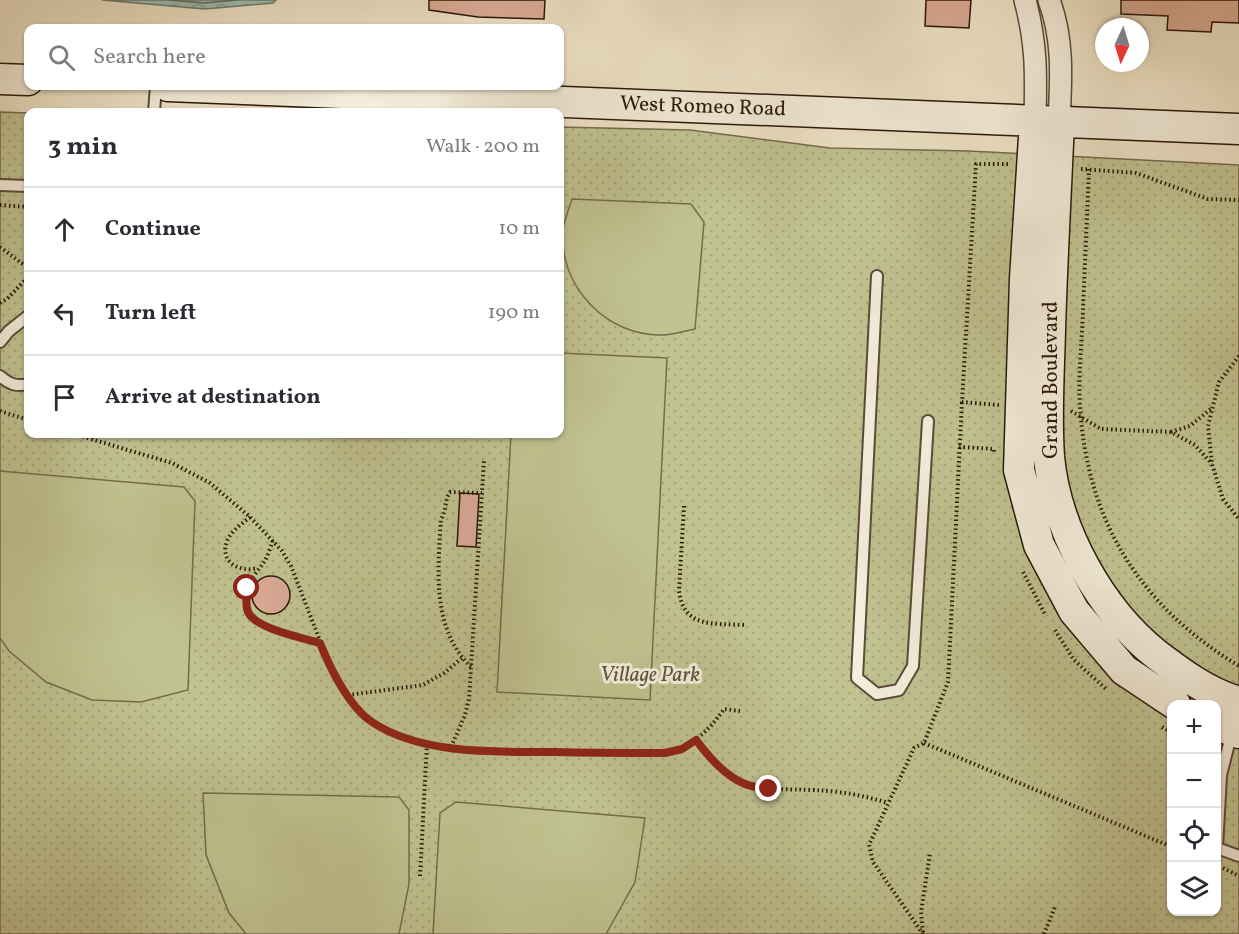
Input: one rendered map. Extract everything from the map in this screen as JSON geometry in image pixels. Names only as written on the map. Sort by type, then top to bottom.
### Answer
[{"type":"street","points":[[1024,0],[1033,31],[1037,71],[1047,121]]},
{"type":"street","points":[[1047,121],[1061,73],[1057,21],[1048,0]]},
{"type":"street","points":[[0,79],[24,80]]},
{"type":"street","name":"West Romeo Road","points":[[268,90],[1239,129]]},
{"type":"street","name":"Grand Boulevard","points":[[1047,121],[1025,279],[1019,470],[1039,545],[1074,611],[1124,670],[1168,700]]},
{"type":"street","name":"Grand Boulevard","points":[[1047,121],[1051,285],[1049,458],[1059,506],[1080,559],[1105,602],[1140,641],[1184,676],[1225,698],[1233,722]]},
{"type":"lane","points":[[154,108],[156,90]]},
{"type":"lane","points":[[0,185],[24,186]]},
{"type":"lane","points":[[877,276],[857,678],[877,694],[899,690],[913,666],[928,421]]},
{"type":"lane","points":[[0,342],[24,319]]},
{"type":"lane","points":[[0,376],[7,383],[24,385]]},
{"type":"lane","points":[[1219,808],[1221,775],[1233,722]]},
{"type":"lane","points":[[1221,850],[1239,856]]},
{"type":"path","points":[[1089,170],[1080,404],[1091,478],[1116,542],[1158,602],[1184,628],[1239,666]]},
{"type":"path","points":[[0,205],[24,207]]},
{"type":"path","points":[[0,247],[24,265]]},
{"type":"path","points":[[0,303],[24,281]]},
{"type":"path","points":[[1239,356],[1219,382],[1208,426],[1212,464],[1223,499],[1239,519]]},
{"type":"path","points":[[923,934],[873,862],[869,845],[914,748],[924,743],[948,682],[962,402]]},
{"type":"path","points":[[1171,432],[1190,426],[1213,407]]},
{"type":"path","points":[[0,411],[24,419]]},
{"type":"path","points":[[89,438],[172,463],[210,483],[250,517],[273,540],[291,566],[328,664],[358,711],[372,723],[393,733],[426,744],[504,752],[665,753],[682,749],[696,740],[711,728],[724,709],[740,711]]},
{"type":"path","points":[[96,438],[100,441]]},
{"type":"path","points":[[451,747],[465,715],[469,699],[484,460]]},
{"type":"path","points":[[472,667],[462,658],[450,639],[442,615],[438,575],[441,519],[446,512],[447,497],[450,492],[482,493]]},
{"type":"path","points":[[684,506],[680,591],[681,603],[686,614],[697,620],[712,623],[745,625]]},
{"type":"path","points":[[250,517],[232,533],[227,541],[225,550],[227,559],[233,566],[241,570],[258,567],[264,563],[273,540]]},
{"type":"path","points":[[258,567],[247,588],[248,611],[253,618],[270,628],[320,643]]},
{"type":"path","points":[[348,695],[423,685],[444,673],[462,658]]},
{"type":"path","points":[[696,740],[710,759],[745,784],[769,789],[837,791],[888,803]]},
{"type":"path","points":[[924,743],[1167,845]]},
{"type":"path","points":[[420,876],[426,744]]},
{"type":"path","points":[[923,934],[921,912],[930,853]]},
{"type":"path","points":[[1221,868],[1239,876]]},
{"type":"path","points":[[1044,934],[1055,907]]},
{"type":"green space","name":"Village Park","points":[[0,112],[24,113],[24,438],[564,438],[564,127],[690,130],[830,148],[969,151],[1239,165],[1239,934],[0,934]]},
{"type":"green space","points":[[572,199],[691,204],[704,222],[695,329],[667,335],[642,333],[623,327],[605,317],[590,304],[578,288],[569,270],[564,251],[564,226]]},
{"type":"green space","points":[[564,353],[667,358],[650,700],[497,692],[511,438],[564,438]]},
{"type":"green space","points":[[0,471],[184,487],[195,501],[188,690],[141,702],[92,700],[46,682],[9,651],[0,638]]},
{"type":"green space","points":[[203,793],[399,797],[409,810],[409,884],[399,934],[246,934],[229,913],[206,855]]},
{"type":"green space","points":[[456,802],[645,818],[635,882],[606,934],[433,934],[440,813]]},
{"type":"water","points":[[102,0],[276,0],[273,3],[205,9]]},
{"type":"building","points":[[429,0],[545,0],[544,19],[478,17],[429,10]]},
{"type":"building","points":[[926,0],[971,0],[969,28],[925,26]]},
{"type":"building","points":[[1121,0],[1239,0],[1239,23],[1212,22],[1211,32],[1167,30],[1168,16],[1121,14]]},
{"type":"building","points":[[460,493],[479,494],[476,547],[457,546]]},
{"type":"building","points":[[271,576],[285,581],[290,595],[285,609],[271,614],[257,609],[252,595],[257,581]]},
{"type":"route","points":[[247,588],[248,611],[253,618],[270,628],[320,643],[328,664],[358,711],[372,723],[393,733],[426,744],[504,752],[665,753],[682,749],[696,740],[710,759],[726,772],[745,784],[769,789]]}]
